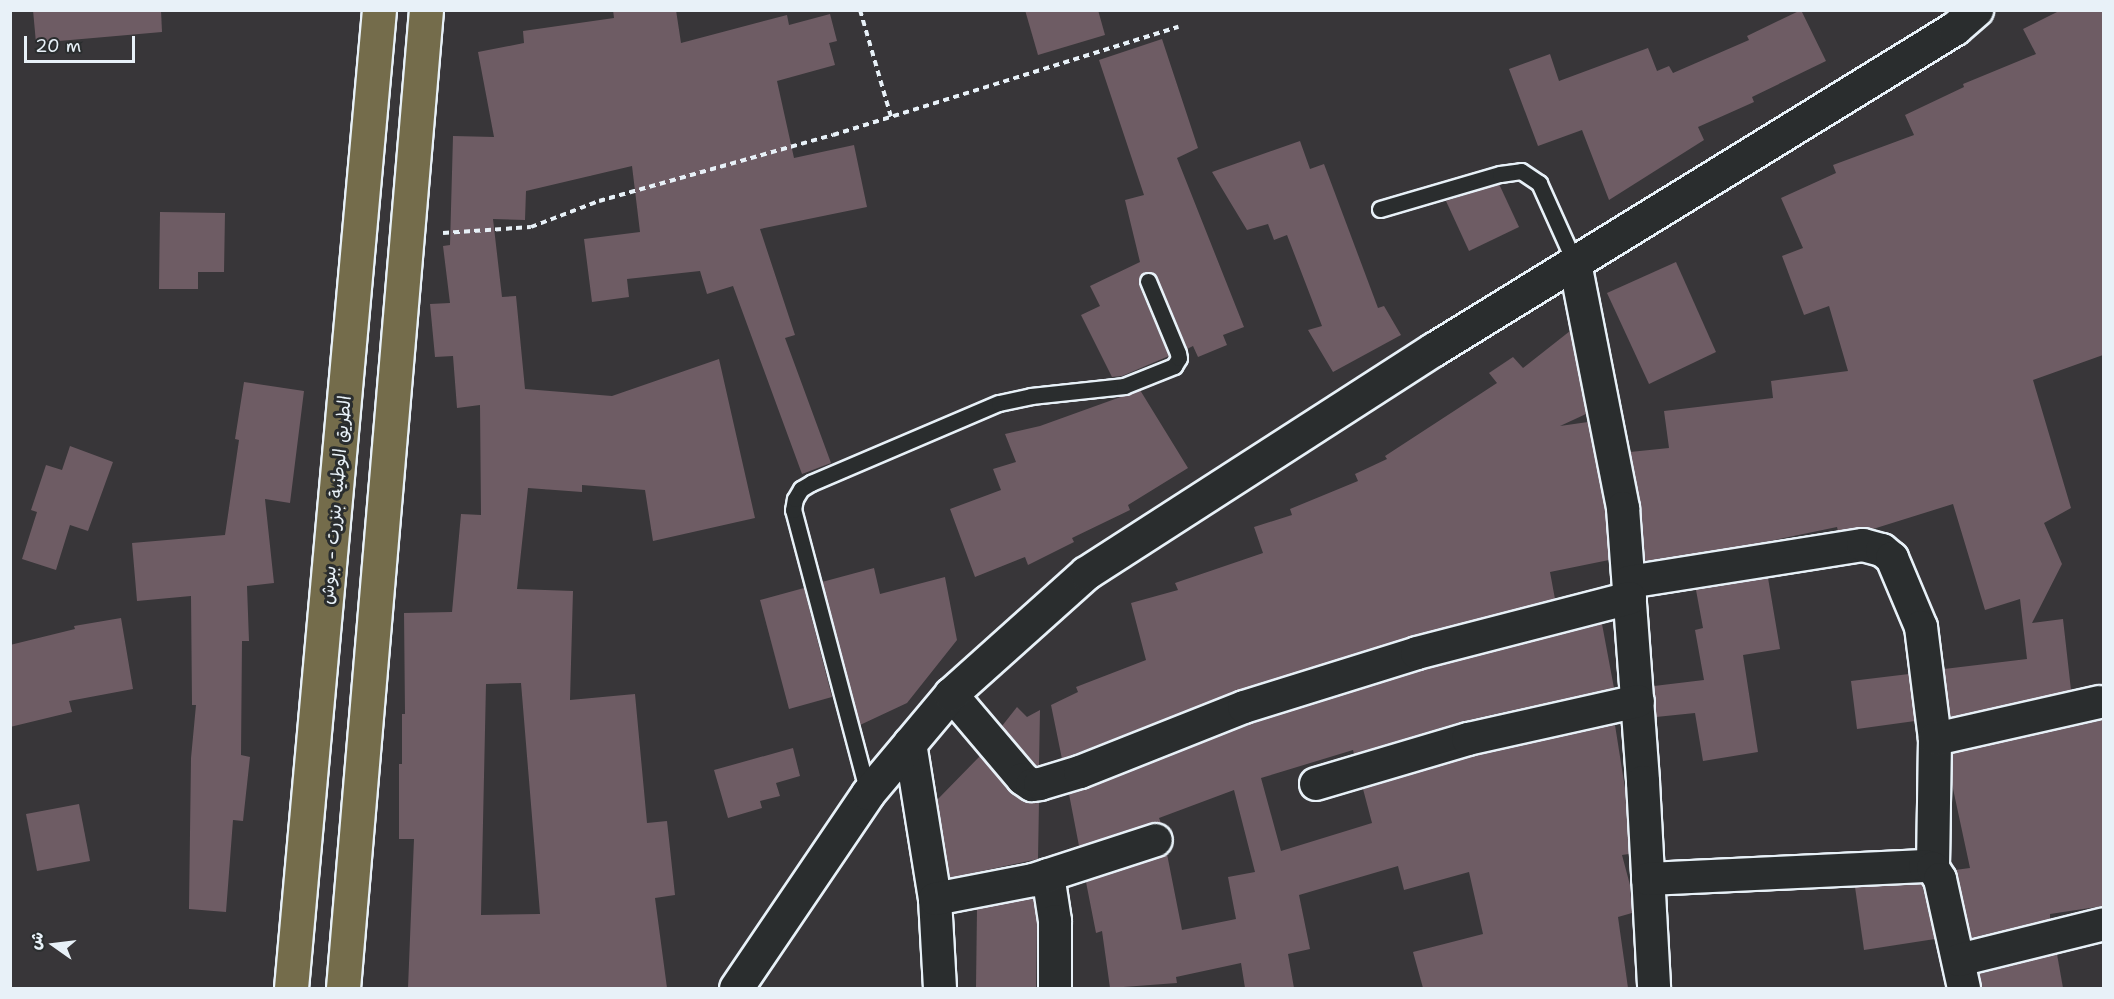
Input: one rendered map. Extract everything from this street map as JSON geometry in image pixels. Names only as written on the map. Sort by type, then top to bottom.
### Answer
[{"type":"main road","name":"الطريق الوطنية بنزرت - ببوش","points":[[291,988],[379,10]]},
{"type":"main road","points":[[343,988],[426,10]]},
{"type":"street","points":[[736,988],[868,793],[910,742],[951,694],[1086,573],[1434,349],[1955,28],[1976,10]]},
{"type":"street","points":[[1575,263],[1623,508],[1638,701],[1654,988]]},
{"type":"street","points":[[951,694],[1023,779],[1032,784],[1040,784],[1080,772],[1254,703],[1629,590],[1863,545],[1882,550],[1892,558],[1902,576],[1921,627],[1935,739],[1933,868],[1940,879],[1962,974],[2103,924]]},
{"type":"street","points":[[1316,784],[1468,739],[1638,701]]},
{"type":"street","points":[[1935,739],[2099,702]]},
{"type":"street","points":[[910,742],[935,898],[940,988]]},
{"type":"street","points":[[935,898],[1048,875],[1155,840]]},
{"type":"street","points":[[1648,879],[1925,866],[1933,868]]},
{"type":"street","points":[[1048,875],[1055,921],[1055,988]]},
{"type":"lane","points":[[1380,209],[1500,174],[1521,171],[1539,183],[1575,263]]},
{"type":"lane","points":[[868,793],[793,510],[795,499],[801,489],[811,483],[999,403],[1031,396],[1124,386],[1174,366],[1179,358],[1178,353],[1148,281]]},
{"type":"path","points":[[860,10],[891,117]]},
{"type":"path","points":[[406,236],[531,227],[599,201],[891,117],[1178,27]]},
{"type":"building","points":[[33,10],[161,10],[162,32],[36,43]]},
{"type":"building","points":[[613,10],[676,10],[681,43],[787,15],[789,25],[830,14],[837,41],[829,43],[835,65],[777,81],[794,158],[854,145],[867,207],[760,229],[795,335],[785,338],[831,463],[802,474],[733,286],[707,294],[700,271],[627,279],[629,297],[592,302],[584,239],[640,232],[632,166],[526,191],[525,220],[493,219],[502,297],[516,296],[525,389],[612,396],[719,359],[755,518],[653,541],[645,490],[582,485],[582,492],[528,488],[517,589],[573,591],[570,700],[635,694],[647,823],[667,821],[675,895],[655,898],[667,988],[408,988],[414,839],[399,839],[399,764],[402,764],[402,714],[405,714],[404,613],[452,612],[461,514],[481,515],[480,405],[457,408],[453,356],[435,357],[430,304],[450,303],[443,246],[450,245],[453,136],[494,137],[478,52],[524,43],[523,31],[614,18]],"holes":[[[521,683],[540,914],[481,915],[486,684]]]},
{"type":"building","points":[[1025,10],[1098,10],[1105,35],[1038,55]]},
{"type":"building","points":[[1801,10],[1826,61],[1752,97],[1754,102],[1698,127],[1704,140],[1609,200],[1582,130],[1538,146],[1509,69],[1550,54],[1559,81],[1648,48],[1657,71],[1669,66],[1673,73],[1749,40],[1747,36]]},
{"type":"building","points":[[2061,10],[2103,10],[2103,355],[2033,380],[2071,508],[2044,523],[2062,564],[2032,623],[2063,619],[2071,690],[1950,717],[1944,669],[2027,659],[2020,599],[1985,610],[1953,504],[1873,529],[1861,527],[1838,531],[1837,527],[1765,542],[1645,561],[1641,507],[1630,452],[1669,448],[1664,411],[1773,398],[1771,381],[1848,371],[1829,306],[1804,315],[1782,256],[1803,248],[1781,198],[1836,173],[1833,165],[1914,135],[1905,115],[1964,87],[1963,84],[2036,54],[2023,29]]},
{"type":"building","points":[[1162,39],[1198,148],[1177,158],[1244,327],[1223,335],[1227,345],[1198,357],[1193,346],[1187,349],[1157,277],[1153,273],[1145,272],[1140,276],[1139,285],[1169,356],[1122,376],[1112,377],[1081,315],[1100,306],[1090,286],[1140,262],[1125,200],[1144,195],[1099,60]]},
{"type":"building","points":[[1300,141],[1310,169],[1324,164],[1378,308],[1384,306],[1401,335],[1333,372],[1308,330],[1322,326],[1287,235],[1274,240],[1268,224],[1247,230],[1212,172]]},
{"type":"building","points":[[1499,184],[1519,227],[1469,251],[1446,201]]},
{"type":"building","points":[[160,212],[225,213],[224,272],[198,272],[198,289],[159,289]]},
{"type":"building","points":[[1676,262],[1716,352],[1649,384],[1607,293]]},
{"type":"building","points":[[1570,331],[1586,414],[1560,426],[1588,422],[1605,510],[1609,560],[1550,572],[1555,599],[1412,636],[1239,690],[1062,759],[1051,705],[1078,692],[1076,687],[1146,660],[1131,603],[1178,590],[1175,583],[1263,553],[1254,527],[1292,515],[1290,509],[1358,481],[1355,474],[1387,459],[1385,456],[1497,383],[1489,373],[1513,357],[1523,368]]},
{"type":"building","points":[[244,382],[304,391],[290,503],[265,499],[274,583],[247,586],[249,641],[242,641],[241,755],[250,757],[243,821],[233,820],[226,912],[189,909],[191,758],[196,705],[192,705],[191,596],[137,601],[132,543],[225,535],[239,440],[235,439]]},
{"type":"building","points":[[1140,390],[1188,468],[1128,505],[1130,510],[1072,538],[1074,542],[1028,565],[1025,557],[975,577],[950,509],[1001,490],[993,469],[1016,462],[1005,434],[1040,426]]},
{"type":"building","points":[[70,446],[113,462],[88,531],[70,525],[56,570],[22,559],[37,512],[31,510],[46,465],[62,470]]},
{"type":"building","points":[[874,568],[880,594],[945,577],[957,640],[907,703],[860,725],[822,582]]},
{"type":"building","points":[[1768,578],[1780,649],[1743,655],[1758,752],[1703,761],[1695,713],[1656,717],[1654,686],[1704,680],[1695,630],[1703,628],[1696,590]]},
{"type":"building","points":[[804,588],[832,697],[789,709],[760,600]]},
{"type":"building","points":[[121,618],[133,689],[69,701],[72,712],[10,727],[10,645],[75,629],[74,626]]},
{"type":"building","points":[[1602,624],[1614,688],[1464,721],[1354,754],[1353,750],[1261,778],[1281,851],[1372,823],[1363,789],[1473,756],[1615,725],[1625,788],[1629,854],[1622,855],[1630,885],[1632,913],[1618,917],[1628,988],[1423,988],[1413,952],[1483,934],[1469,872],[1404,890],[1398,866],[1299,895],[1310,949],[1288,954],[1294,988],[1245,988],[1241,963],[1176,977],[1177,983],[1110,988],[1102,931],[1096,933],[1086,882],[1167,854],[1182,930],[1236,919],[1228,877],[1255,872],[1234,790],[1159,818],[1161,823],[1150,823],[1079,846],[1069,794],[1250,724],[1422,670]]},
{"type":"building","points":[[1909,674],[1915,721],[1857,729],[1851,681]]},
{"type":"building","points":[[1017,707],[1027,717],[1040,710],[1039,765],[1035,765],[1002,726]]},
{"type":"building","points":[[2103,720],[2103,906],[2050,914],[2050,919],[1971,938],[1955,870],[1970,868],[1952,784],[1953,753]]},
{"type":"building","points":[[793,748],[800,776],[776,783],[780,796],[760,801],[762,808],[728,818],[714,770]]},
{"type":"building","points":[[980,756],[1013,794],[1023,800],[1039,802],[1038,859],[950,878],[937,800]]},
{"type":"building","points":[[79,804],[90,861],[37,871],[26,814]]},
{"type":"building","points":[[1922,884],[1935,939],[1864,950],[1855,887]]},
{"type":"building","points":[[1033,898],[1037,922],[1036,988],[976,987],[977,909]]},
{"type":"building","points":[[2057,954],[2063,988],[1981,988],[1979,974]]}]
